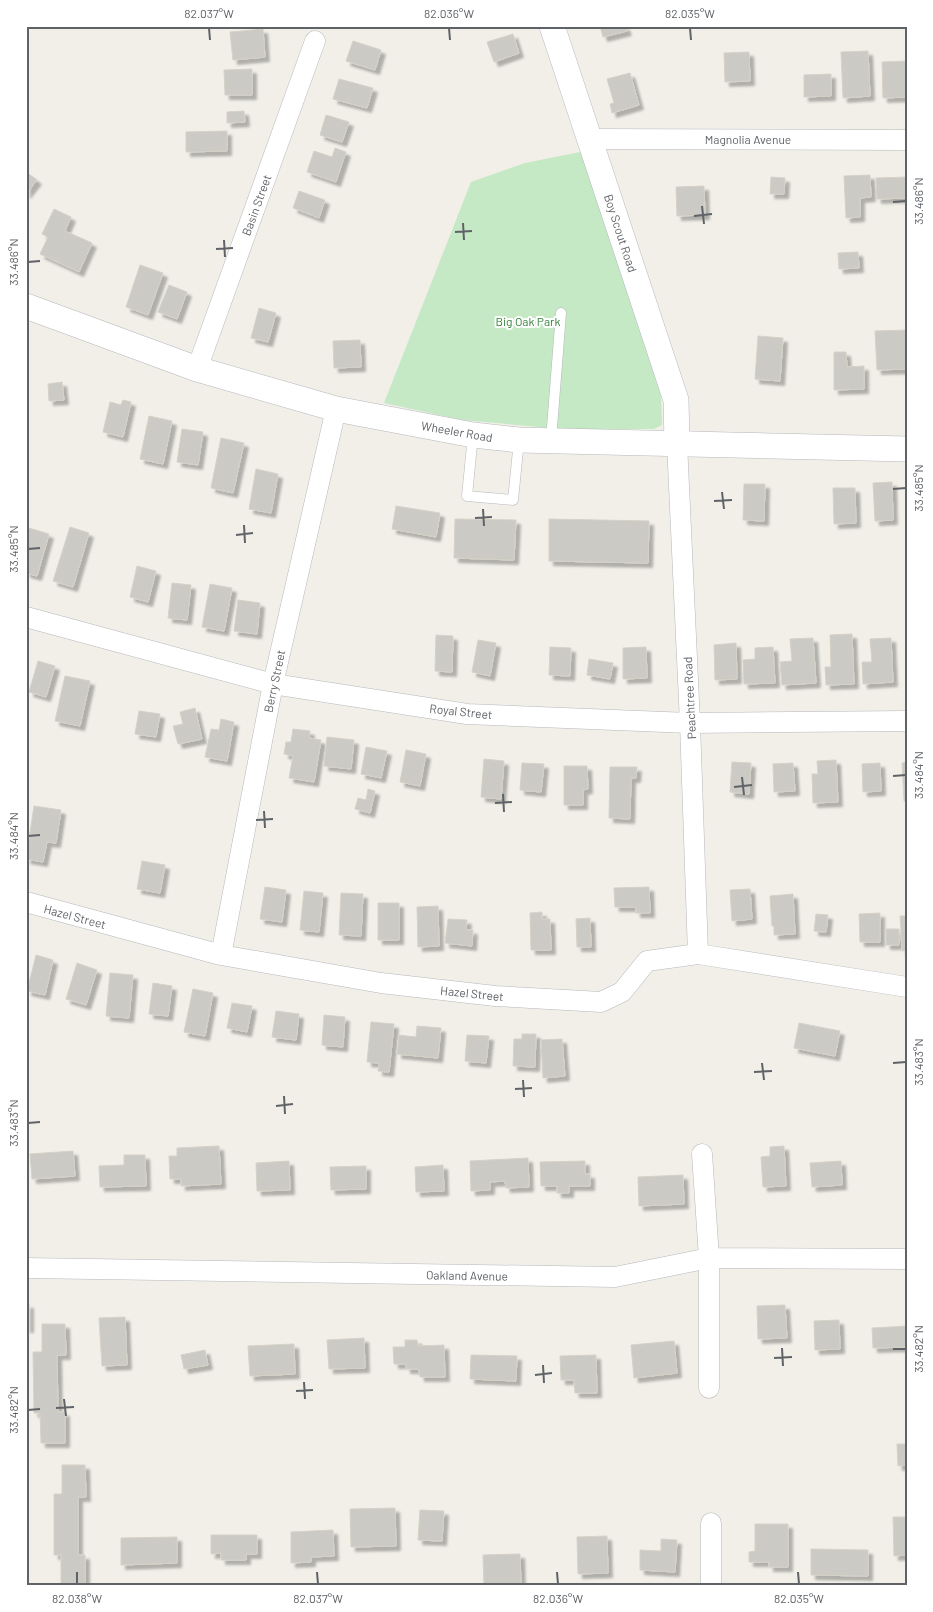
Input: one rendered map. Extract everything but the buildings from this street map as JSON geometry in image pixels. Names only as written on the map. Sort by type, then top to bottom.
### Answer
[{"type":"street","name":"Boy Scout Road","points":[[552,26],[676,400],[677,443]]},
{"type":"street","name":"Basin Street","points":[[197,369],[314,41]]},
{"type":"street","name":"Magnolia Avenue","points":[[590,139],[907,140]]},
{"type":"street","name":"Wheeler Road","points":[[26,306],[197,369],[336,409],[473,435],[519,440],[907,449]]},
{"type":"street","name":"Berry Street","points":[[221,955],[273,684],[336,409]]},
{"type":"street","name":"Peachtree Road","points":[[677,443],[698,954]]},
{"type":"street","name":"Royal Street","points":[[26,617],[273,684],[467,714],[690,723],[907,721]]},
{"type":"street","name":"Hazel Street","points":[[26,902],[221,955],[381,983],[495,996],[601,1002],[622,992],[647,961],[698,954],[907,987]]},
{"type":"street","points":[[702,1154],[709,1258],[709,1388]]},
{"type":"street","name":"Oakland Avenue","points":[[26,1268],[615,1277],[709,1258],[907,1259]]},
{"type":"street","points":[[711,1523],[711,1586]]},
{"type":"lane","points":[[551,441],[561,313]]},
{"type":"lane","points":[[473,435],[467,496],[513,500],[519,440]]},
{"type":"green space","name":"Big Oak Park","points":[[585,151],[661,396],[662,425],[654,429],[562,429],[462,420],[384,403],[471,182],[525,163]]}]
